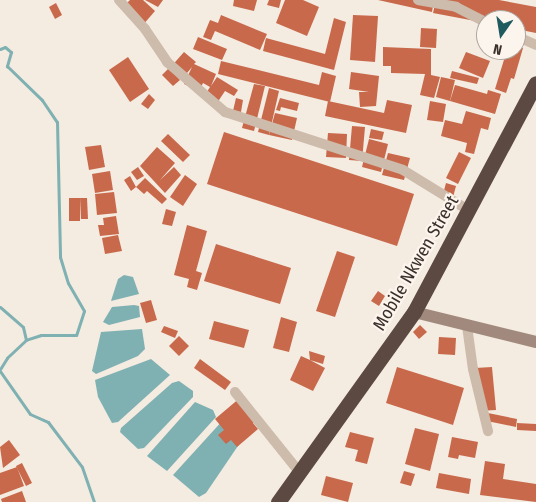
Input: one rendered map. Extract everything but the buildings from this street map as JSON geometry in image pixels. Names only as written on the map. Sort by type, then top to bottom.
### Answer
[{"type":"highway","name":"Mobile Nkwen Street","points":[[278,502],[301,474],[414,312],[536,83]]},
{"type":"street","points":[[119,0],[145,29],[167,62],[225,112],[403,170],[468,210]]},
{"type":"street","points":[[418,0],[456,7],[476,17]]},
{"type":"street","points":[[414,312],[536,342]]},
{"type":"street","points":[[468,326],[473,369],[488,431]]},
{"type":"street","points":[[235,392],[301,474]]},
{"type":"water","points":[[124,275],[133,277],[139,294],[111,301],[118,279]]},
{"type":"water","points":[[139,306],[140,317],[109,325],[103,322],[112,307]]},
{"type":"water","points":[[142,329],[145,349],[138,356],[96,374],[92,371],[101,332]]},
{"type":"water","points":[[151,359],[170,375],[118,422],[112,423],[98,397],[95,380]]},
{"type":"water","points":[[179,381],[193,391],[193,397],[144,448],[138,449],[120,432],[121,428],[172,383]]},
{"type":"water","points":[[195,402],[213,410],[216,417],[167,471],[147,456]]},
{"type":"water","points":[[224,419],[244,437],[206,493],[199,497],[173,475]]},
{"type":"waterway","points":[[0,49],[5,47],[11,52],[7,66],[42,100],[57,122],[60,257],[68,283],[84,311],[76,335],[41,335],[26,340]]},
{"type":"waterway","points":[[0,307],[23,327],[26,340],[7,358],[0,369]]},
{"type":"waterway","points":[[0,371],[30,414],[48,422],[82,467],[94,502]]}]
